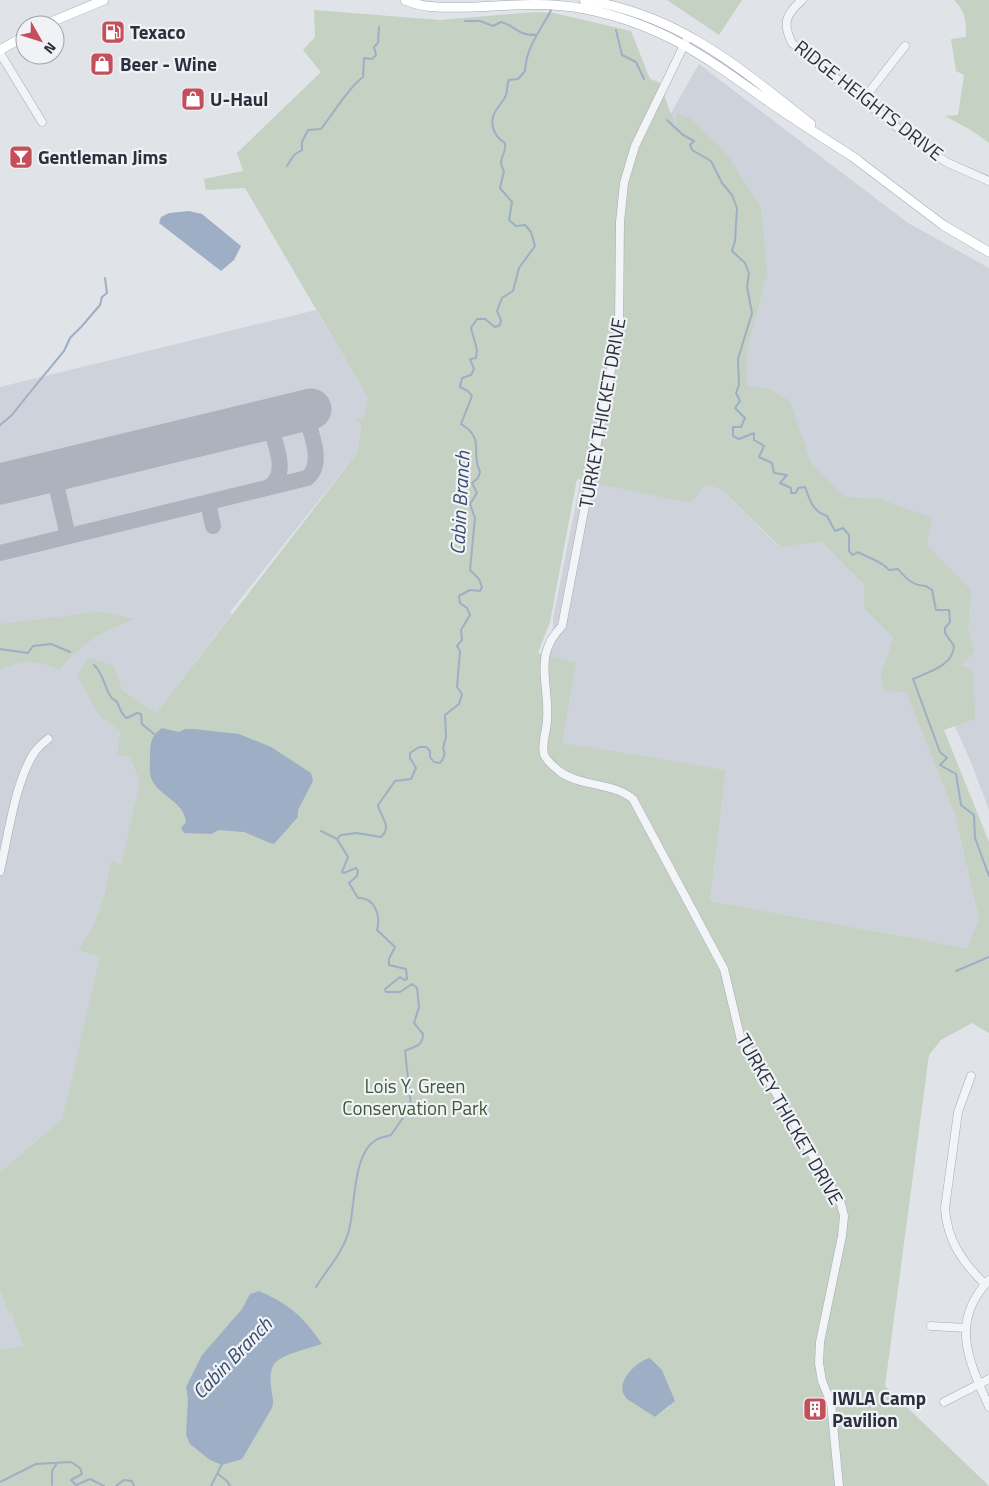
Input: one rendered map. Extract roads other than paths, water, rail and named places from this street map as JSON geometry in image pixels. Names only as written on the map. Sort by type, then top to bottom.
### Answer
[{"type":"main road","points":[[65,16],[104,0]]},
{"type":"main road","points":[[405,0],[419,6],[452,8],[566,6],[616,16],[685,44],[858,160]]},
{"type":"main road","points":[[584,0],[643,14],[689,35],[739,68],[943,225],[989,252]]},
{"type":"main road","points":[[0,52],[15,42]]},
{"type":"street","name":"RIDGE HEIGHTS DRIVE","points":[[802,0],[792,8],[787,19],[786,32],[792,43],[918,144],[948,163],[989,180]]},
{"type":"street","name":"TURKEY THICKET DRIVE","points":[[689,35],[635,146],[624,183],[620,222],[619,328],[562,626],[551,637],[545,656],[548,719],[543,744],[544,755],[555,767],[572,778],[625,793],[633,799],[724,969],[741,1040],[762,1071],[841,1204],[844,1216],[842,1236],[820,1342],[819,1363],[822,1381],[830,1402],[839,1486]]},
{"type":"street","points":[[863,100],[905,46]]},
{"type":"street","points":[[0,52],[42,122]]},
{"type":"street","points":[[0,871],[26,769],[34,752],[48,739]]},
{"type":"street","points":[[0,828],[9,830]]},
{"type":"street","points":[[971,1076],[958,1112],[945,1208],[946,1224],[953,1245],[960,1257],[987,1282],[970,1306],[966,1328],[970,1366],[989,1407]]},
{"type":"street","points":[[931,1326],[966,1328]]},
{"type":"street","points":[[944,1402],[989,1379]]},
{"type":"water","points":[[189,211],[202,214],[241,246],[234,260],[221,271],[159,223],[161,217],[169,213]]},
{"type":"water","points":[[162,728],[179,732],[185,729],[193,729],[239,734],[271,747],[311,773],[313,781],[298,810],[298,817],[274,844],[244,832],[219,830],[211,834],[184,833],[181,828],[186,822],[181,809],[159,790],[150,775],[151,743],[156,733]]},
{"type":"water","points":[[259,1291],[295,1312],[308,1325],[322,1344],[290,1354],[275,1363],[272,1368],[271,1377],[272,1408],[242,1459],[222,1465],[210,1460],[190,1444],[186,1435],[188,1399],[186,1387],[202,1355],[242,1309],[250,1294]]},
{"type":"water","points":[[650,1358],[662,1370],[675,1401],[655,1417],[627,1399],[622,1387],[628,1374],[638,1364]]},
{"type":"waterway","name":"Cabin Branch","points":[[316,1287],[338,1255],[348,1234],[358,1170],[362,1158],[368,1147],[376,1140],[391,1135],[411,1106],[405,1051],[420,1044],[423,1038],[423,1034],[414,1023],[419,1007],[417,988],[412,984],[400,992],[386,992],[385,989],[400,977],[404,980],[407,979],[406,969],[389,965],[389,959],[395,947],[377,930],[378,919],[373,904],[358,898],[349,883],[357,876],[358,871],[356,868],[344,873],[342,872],[348,857],[337,839],[341,835],[357,833],[381,837],[386,829],[386,825],[378,805],[395,781],[411,779],[416,768],[410,758],[410,753],[419,747],[426,747],[430,751],[430,757],[434,762],[440,763],[444,756],[443,748],[446,737],[445,715],[459,704],[462,694],[457,687],[460,651],[457,646],[462,640],[461,630],[470,615],[467,608],[460,603],[459,596],[470,590],[480,591],[482,587],[479,579],[470,570],[475,518],[470,504],[477,493],[472,483],[478,478],[480,472],[477,465],[476,446],[473,435],[461,424],[472,396],[468,391],[460,387],[462,378],[471,375],[474,369],[470,359],[476,358],[477,350],[471,328],[477,319],[485,319],[495,327],[500,325],[501,320],[497,311],[502,298],[513,291],[519,268],[535,246],[531,232],[525,225],[516,226],[509,220],[512,202],[500,188],[504,171],[501,160],[505,151],[505,143],[497,136],[492,123],[494,114],[507,93],[509,80],[518,79],[525,71],[531,46],[552,8]]},
{"type":"waterway","points":[[465,21],[480,21],[493,26],[501,22],[524,34],[536,35]]},
{"type":"waterway","points":[[287,166],[294,155],[302,150],[302,142],[308,130],[321,129],[346,94],[363,77],[364,58],[372,59],[376,55],[374,47],[378,43],[379,27]]},
{"type":"waterway","points":[[616,30],[622,55],[636,62],[644,79]]},
{"type":"waterway","points":[[667,120],[683,135],[694,141],[690,145],[692,150],[711,161],[722,183],[732,195],[737,208],[735,241],[732,251],[745,263],[749,273],[747,287],[752,313],[738,359],[739,385],[736,393],[740,401],[735,408],[745,418],[741,427],[733,427],[733,436],[739,439],[754,433],[754,440],[764,446],[759,457],[772,463],[774,473],[787,475],[780,483],[791,488],[791,493],[796,493],[798,488],[805,487],[812,504],[818,511],[827,516],[835,531],[843,528],[849,535],[849,551],[853,555],[858,552],[879,562],[889,570],[898,569],[910,581],[932,590],[936,610],[949,610],[950,622],[945,628],[945,633],[954,646],[953,653],[939,667],[913,679],[940,752],[947,758],[940,765],[956,774],[961,805],[974,815],[975,838],[989,876]]},
{"type":"waterway","points":[[0,425],[12,415],[64,351],[70,338],[100,305],[102,297],[107,293],[105,278]]},
{"type":"waterway","points":[[0,649],[28,653],[33,646],[51,644],[70,652]]},
{"type":"waterway","points":[[94,665],[100,672],[109,693],[117,702],[123,715],[127,718],[137,713],[141,714],[142,724],[154,734]]},
{"type":"waterway","points":[[321,831],[337,839]]},
{"type":"waterway","points":[[956,971],[989,957]]},
{"type":"waterway","points":[[0,1482],[36,1464],[71,1462],[80,1468],[82,1474],[71,1480],[76,1485],[90,1479],[104,1486]]},
{"type":"waterway","points":[[52,1485],[52,1471],[57,1463]]},
{"type":"waterway","name":"Cabin Branch","points":[[211,1486],[222,1464]]},
{"type":"waterway","name":"Cabin Branch","points":[[218,1474],[230,1486]]},
{"type":"waterway","points":[[116,1486],[124,1480],[132,1481],[134,1486]]},
{"type":"place","name":"Texaco","points":[[113,32]]},
{"type":"place","name":"Beer - Wine","points":[[102,64]]},
{"type":"place","name":"U-Haul","points":[[193,99]]},
{"type":"place","name":"Gentleman Jims","points":[[21,157]]},
{"type":"place","name":"IWLA Camp Pavilion","points":[[815,1409]]},
{"type":"park label","name":"Lois Y. Green Conservation Park","points":[[415,1097]]}]
